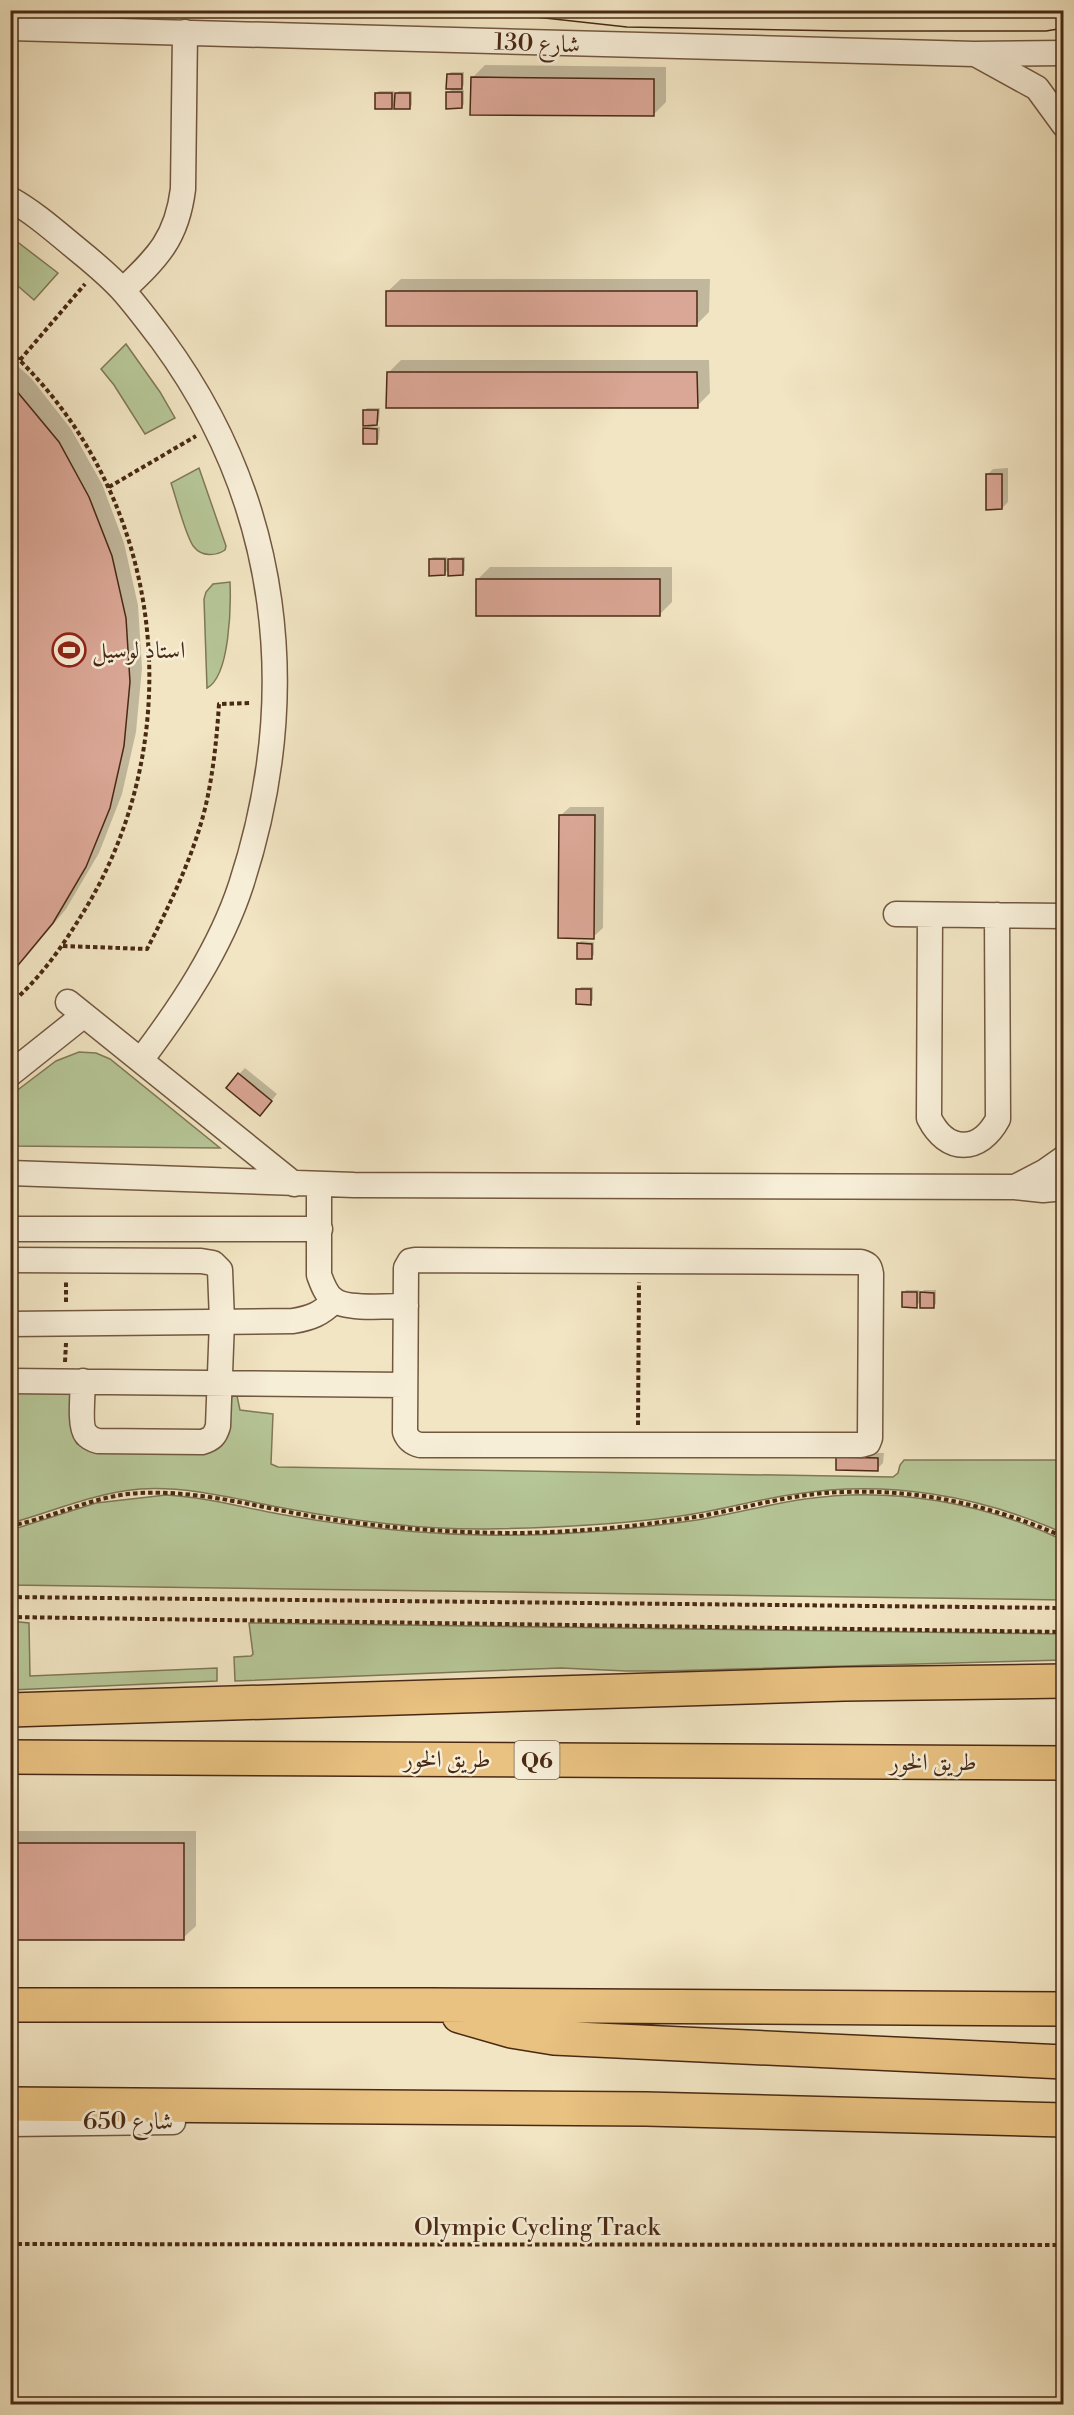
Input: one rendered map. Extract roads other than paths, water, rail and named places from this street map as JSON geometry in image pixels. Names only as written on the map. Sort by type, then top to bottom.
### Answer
[{"type":"highway","points":[[10,1710],[844,1684],[1064,1680]]},
{"type":"highway","name":"طريق الخور","points":[[10,1757],[1064,1763]]},
{"type":"highway","points":[[10,2005],[1064,2009]]},
{"type":"highway","points":[[429,2005],[470,2020],[512,2031],[554,2038],[1064,2062]]},
{"type":"highway","points":[[10,2104],[646,2109],[1064,2120]]},
{"type":"street","name":"شارع 130","points":[[10,28],[974,54],[1064,53]]},
{"type":"street","points":[[123,290],[158,255],[170,237],[180,213],[183,189],[185,32]]},
{"type":"street","points":[[974,54],[1037,88],[1064,124]]},
{"type":"street","points":[[10,199],[52,229],[123,290],[180,365],[215,424],[244,494],[258,538],[268,589],[274,644],[275,703],[272,746],[261,813],[241,887],[206,964],[168,1025],[141,1060]]},
{"type":"street","points":[[896,914],[1064,915]]},
{"type":"street","points":[[930,915],[929,1119],[936,1133],[948,1142],[961,1145],[980,1141],[993,1129],[998,1119],[997,915]]},
{"type":"street","points":[[10,1074],[76,1008],[294,1184]]},
{"type":"street","points":[[1015,1187],[1044,1172],[1064,1158]]},
{"type":"street","points":[[10,1173],[320,1185],[1015,1187],[1043,1190],[1064,1188]]},
{"type":"street","points":[[320,1185],[319,1275],[324,1288],[334,1300],[349,1305],[406,1306]]},
{"type":"street","points":[[10,1229],[320,1229]]},
{"type":"street","points":[[10,1260],[201,1261],[213,1263],[220,1270],[222,1322],[218,1426],[211,1440],[202,1442],[98,1441],[85,1434],[83,1381]]},
{"type":"street","points":[[416,1260],[866,1263],[871,1268],[872,1433],[868,1443],[861,1445],[638,1443],[420,1445],[407,1439],[405,1432],[406,1306],[406,1268],[410,1261],[416,1260]]},
{"type":"street","points":[[10,1324],[293,1321],[323,1312],[334,1300]]},
{"type":"street","points":[[10,1381],[405,1385]]},
{"type":"street","name":"شارع 650","points":[[10,2124],[192,2121],[227,2113],[242,2106]]},
{"type":"tram line","points":[[472,10],[627,27],[844,31],[1046,31],[1064,28]]},
{"type":"place","name":"استاد لوسيل","points":[[69,650]]}]
